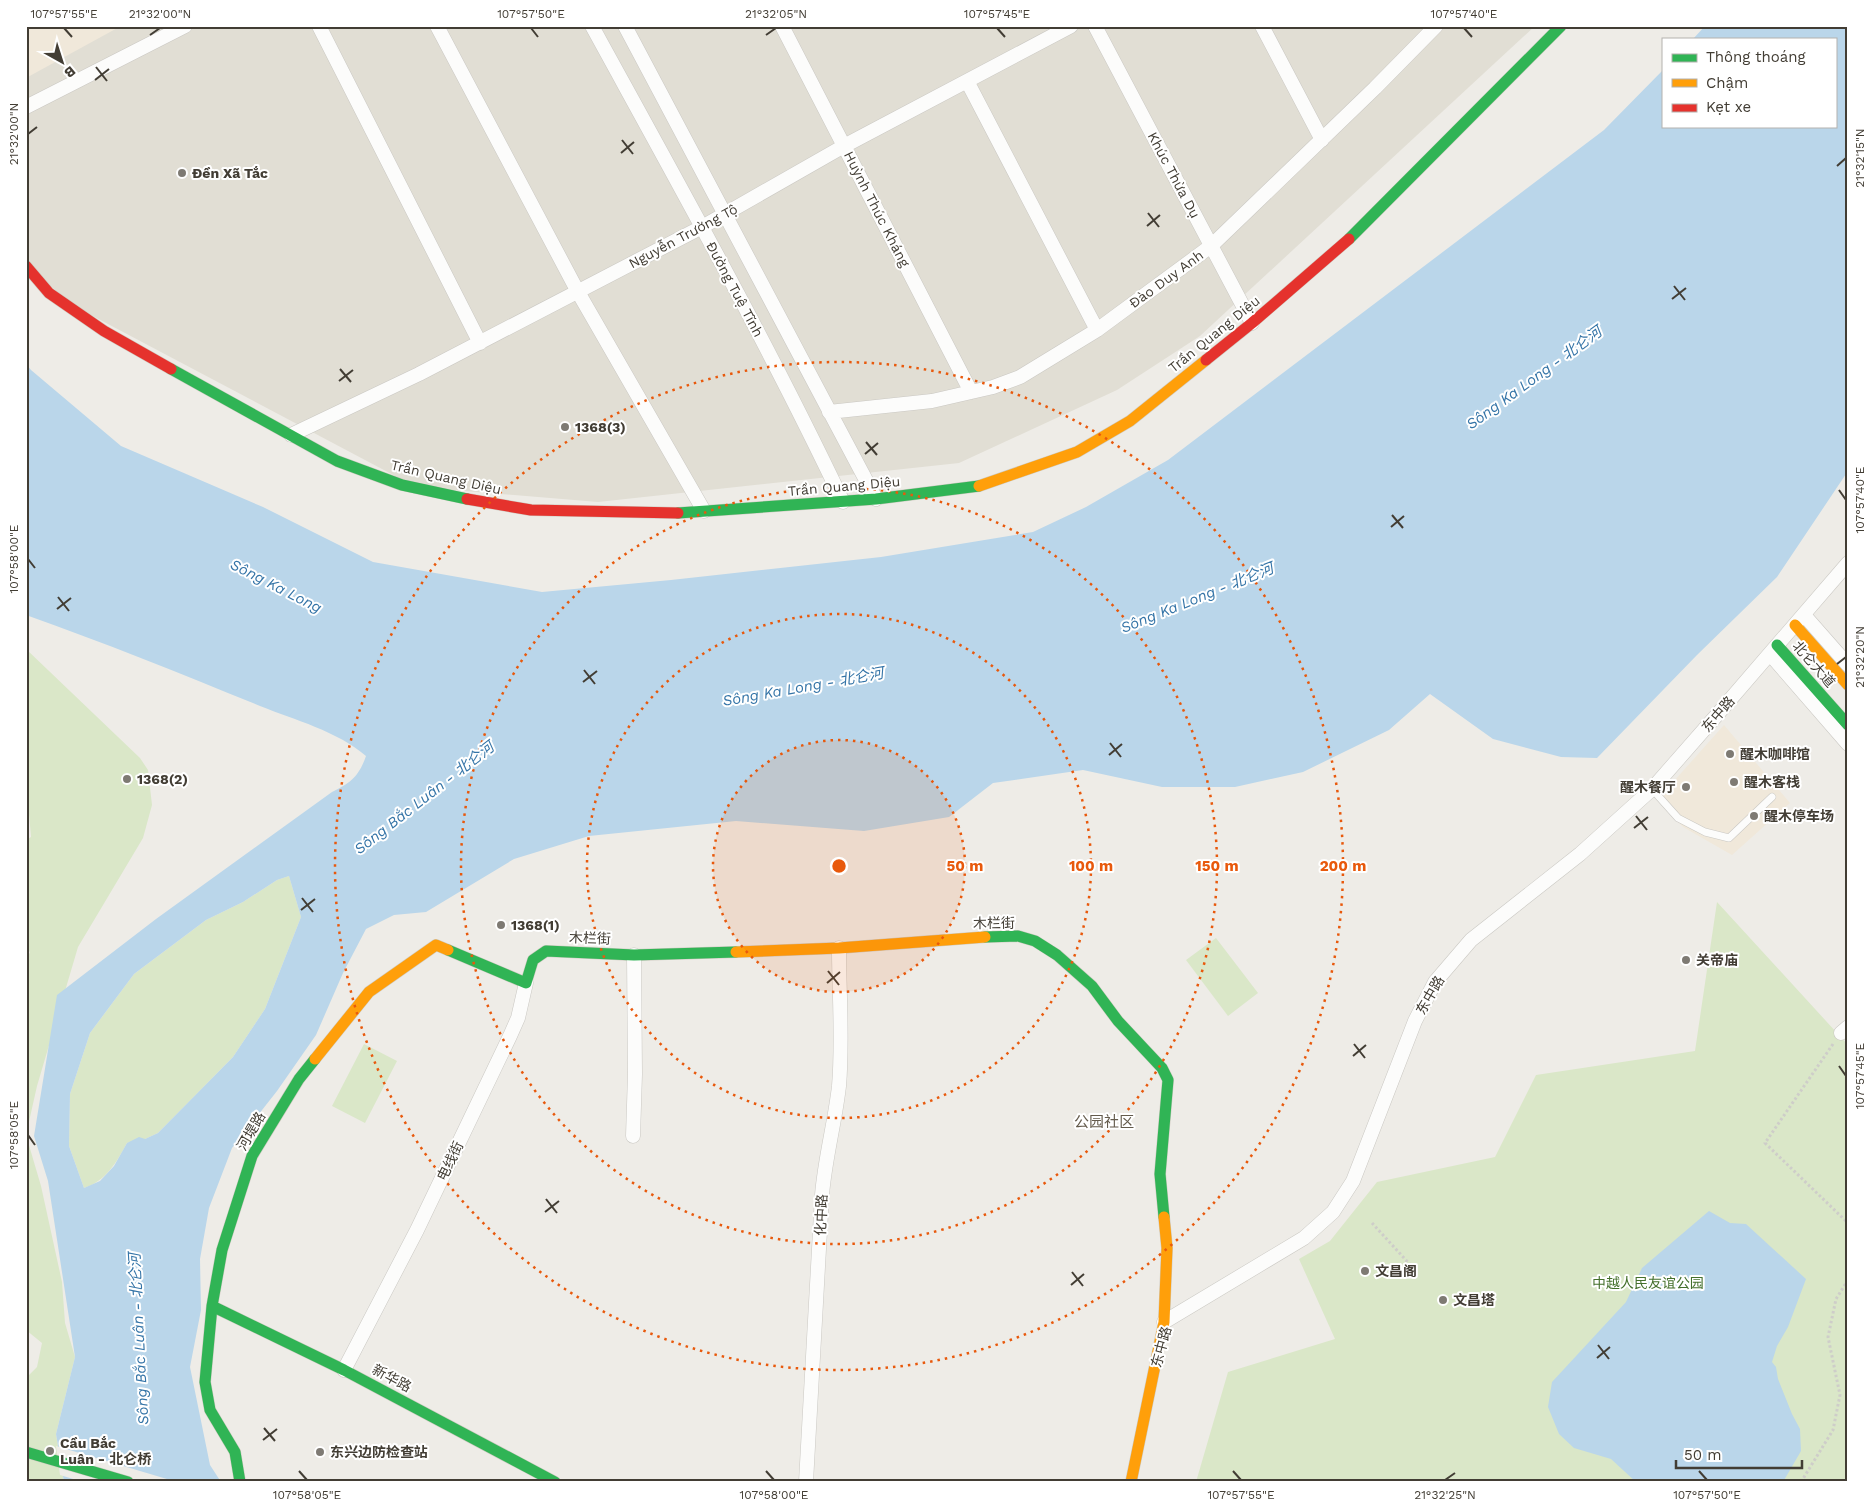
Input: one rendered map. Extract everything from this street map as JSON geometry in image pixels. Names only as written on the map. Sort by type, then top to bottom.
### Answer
[{"type":"street","points":[[26,107],[185,26]]},
{"type":"street","points":[[319,26],[480,342]]},
{"type":"street","points":[[437,26],[578,292],[704,512]]},
{"type":"street","name":"Đường Tuệ Tĩnh","points":[[592,26],[702,227],[811,435],[843,502]]},
{"type":"street","name":"Đường Tuệ Tĩnh","points":[[625,26],[876,499]]},
{"type":"street","name":"Huỳnh Thúc Kháng","points":[[782,26],[971,392]]},
{"type":"street","name":"Nguyễn Trường Tộ","points":[[291,435],[419,374],[702,227],[844,146],[1071,26]]},
{"type":"street","name":"Khúc Thừa Dụ","points":[[1095,26],[1252,323]]},
{"type":"street","points":[[1262,26],[1322,140]]},
{"type":"street","name":"Đào Duy Anh","points":[[829,412],[932,401],[992,387],[1020,377],[1097,330],[1211,246],[1322,140],[1422,32],[1436,26]]},
{"type":"street","name":"Trần Quang Diệu","points":[[26,266],[49,293],[104,331],[337,461],[402,485],[475,501],[531,510],[704,512],[876,499],[975,487],[1077,452],[1130,421],[1252,323],[1341,247],[1561,26]]},
{"type":"street","points":[[967,81],[1097,330]]},
{"type":"street","name":"东中路","points":[[1131,1482],[1164,1322],[1304,1238],[1333,1212],[1353,1181],[1415,1021],[1434,982],[1471,940],[1580,854],[1652,789],[1848,563]]},
{"type":"street","points":[[1799,620],[1848,665]]},
{"type":"street","name":"北仑大道","points":[[1799,620],[1848,685]]},
{"type":"street","points":[[1774,650],[1848,744]]},
{"type":"street","name":"北仑大道","points":[[1774,650],[1848,725]]},
{"type":"street","name":"木栏街","points":[[546,951],[634,955],[702,954],[839,948],[1018,936],[1034,941],[1057,955],[1092,986],[1118,1021],[1162,1068],[1168,1080],[1160,1174],[1167,1248],[1164,1322]]},
{"type":"street","name":"河堤路","points":[[240,1482],[235,1452],[210,1410],[205,1382],[212,1306],[222,1250],[252,1156],[299,1079],[369,992],[436,945],[526,983]]},
{"type":"street","name":"化中路","points":[[806,1482],[824,1170],[838,1088],[840,1064],[839,948]]},
{"type":"street","name":"电线街","points":[[344,1370],[417,1230],[510,1036],[518,1018],[534,958],[546,951]]},
{"type":"street","points":[[633,1136],[635,1074],[634,955]]},
{"type":"street","name":"新华路","points":[[212,1306],[344,1370],[555,1482]]},
{"type":"street","points":[[28,1453],[128,1482]]},
{"type":"lane","points":[[1652,789],[1678,818],[1705,832],[1728,838],[1772,797]]},
{"type":"path","points":[[1844,1030],[1765,1143],[1848,1223]]},
{"type":"path","points":[[1372,1223],[1415,1270]]},
{"type":"path","points":[[1801,1482],[1834,1430],[1840,1395],[1828,1337],[1836,1299],[1848,1280]]},
{"type":"shaded area","points":[[26,26],[1535,26],[1200,336],[1117,390],[959,463],[598,502],[416,487],[72,305],[26,264]]},
{"type":"shaded area","points":[[26,26],[121,26],[26,78]]},
{"type":"shaded area","points":[[1724,725],[1790,803],[1732,855],[1683,827],[1657,800]]},
{"type":"green space","points":[[26,649],[140,758],[148,770],[152,805],[143,838],[78,947],[37,1086],[26,1135],[26,955],[30,953],[26,944],[26,840],[31,837],[28,802],[26,801]]},
{"type":"green space","points":[[289,876],[301,917],[265,1009],[233,1057],[158,1133],[145,1139],[127,1143],[110,1170],[98,1181],[84,1188],[69,1146],[70,1094],[90,1033],[134,974],[206,920],[243,902],[277,880]]},
{"type":"green space","name":"中越人民友谊公园","points":[[1717,902],[1848,1045],[1848,1482],[1196,1482],[1228,1372],[1335,1339],[1299,1259],[1330,1241],[1377,1182],[1495,1157],[1536,1075],[1695,1051]]},
{"type":"green space","points":[[1216,938],[1258,993],[1228,1016],[1186,960]]},
{"type":"green space","points":[[364,1044],[397,1061],[365,1123],[332,1106]]},
{"type":"green space","points":[[26,1135],[41,1186],[62,1282],[65,1323],[75,1357],[56,1434],[64,1482],[26,1482],[26,1378],[37,1367],[42,1343],[26,1330]]},
{"type":"water","points":[[1705,26],[1848,26],[1848,471],[1777,577],[1697,655],[1597,758],[1561,757],[1493,739],[1430,694],[1389,730],[1303,772],[1235,787],[1162,787],[1083,770],[993,783],[949,817],[864,831],[736,821],[589,836],[514,859],[426,912],[394,915],[366,929],[343,973],[316,1035],[277,1091],[232,1148],[209,1208],[200,1259],[201,1310],[190,1367],[210,1465],[221,1482],[64,1482],[56,1434],[75,1357],[48,1181],[34,1136],[57,995],[156,919],[332,792],[349,782],[357,774],[366,756],[355,747],[315,727],[26,615],[26,364],[121,446],[263,507],[373,562],[542,592],[881,557],[1033,532],[1086,507],[1168,460],[1604,130],[1662,71],[1662,128],[1836,128],[1836,38],[1694,38]],"holes":[[[289,876],[301,917],[265,1009],[233,1057],[158,1133],[145,1139],[139,1137],[127,1143],[114,1166],[100,1181],[84,1188],[69,1146],[70,1094],[90,1033],[134,974],[206,920],[243,902],[277,880]]]},
{"type":"water","points":[[1709,1211],[1730,1223],[1746,1224],[1806,1279],[1788,1327],[1777,1346],[1772,1362],[1776,1367],[1778,1379],[1800,1429],[1801,1451],[1783,1482],[1636,1482],[1611,1459],[1574,1448],[1559,1434],[1548,1407],[1552,1382],[1626,1302],[1642,1268]]},
{"type":"pier","name":"Cầu Bắc Luân - 北仑桥","points":[[56,1446],[177,1482],[83,1482],[60,1475]]},
{"type":"traffic: fast","points":[[1349,239],[1561,26]]},
{"type":"traffic: fast","points":[[171,369],[337,461],[402,485],[467,499]]},
{"type":"traffic: fast","points":[[678,513],[876,499],[979,486]]},
{"type":"traffic: fast","points":[[1777,645],[1848,725]]},
{"type":"traffic: fast","points":[[985,937],[1018,936],[1035,941],[1057,955],[1092,986],[1118,1021],[1162,1068],[1168,1080],[1160,1174],[1164,1217]]},
{"type":"traffic: fast","points":[[448,950],[526,983],[533,960],[546,951],[634,955],[736,952]]},
{"type":"traffic: fast","points":[[240,1482],[235,1452],[210,1410],[205,1382],[212,1306],[222,1250],[252,1156],[299,1079],[315,1059]]},
{"type":"traffic: fast","points":[[212,1306],[344,1370],[555,1482]]},
{"type":"traffic: fast","points":[[26,1452],[128,1482]]},
{"type":"traffic: slow","points":[[979,486],[1077,452],[1130,421],[1206,360]]},
{"type":"traffic: slow","points":[[1795,625],[1848,685]]},
{"type":"traffic: slow","points":[[736,952],[839,948],[985,937]]},
{"type":"traffic: slow","points":[[315,1059],[369,992],[436,945],[448,950]]},
{"type":"traffic: slow","points":[[1131,1482],[1164,1322],[1167,1248],[1164,1217]]},
{"type":"traffic: jam","points":[[1206,360],[1349,239]]},
{"type":"traffic: jam","points":[[26,266],[49,293],[104,331],[171,369]]},
{"type":"traffic: jam","points":[[467,499],[531,510],[678,513]]},
{"type":"place","name":"Đền Xã Tắc","points":[[182,173]]},
{"type":"place","name":"1368(3)","points":[[565,427]]},
{"type":"place","name":"醒木咖啡馆","points":[[1730,754]]},
{"type":"place","name":"1368(2)","points":[[127,779]]},
{"type":"place","name":"醒木客栈","points":[[1734,782]]},
{"type":"place","name":"醒木餐厅","points":[[1686,787]]},
{"type":"place","name":"醒木停车场","points":[[1754,816]]},
{"type":"place","name":"1368(1)","points":[[501,925]]},
{"type":"place","name":"关帝庙","points":[[1686,960]]},
{"type":"place","name":"文昌阁","points":[[1365,1271]]},
{"type":"place","name":"文昌塔","points":[[1443,1300]]},
{"type":"place","name":"Cầu Bắc Luân - 北仑桥","points":[[50,1451]]},
{"type":"place","name":"东兴边防检查站","points":[[320,1452]]},
{"type":"district","name":"公园社区","points":[[1104,1122]]},
{"type":"water label","name":"Sông Ka Long - 北仑河","points":[[1534,378]]},
{"type":"water label","name":"Sông Ka Long","points":[[276,586]]},
{"type":"water label","name":"Sông Ka Long - 北仑河","points":[[1197,598]]},
{"type":"water label","name":"Sông Ka Long - 北仑河","points":[[803,687]]},
{"type":"water label","name":"Sông Bắc Luân - 北仑河","points":[[424,798]]},
{"type":"water label","name":"Sông Bắc Luân - 北仑河","points":[[139,1339]]}]
